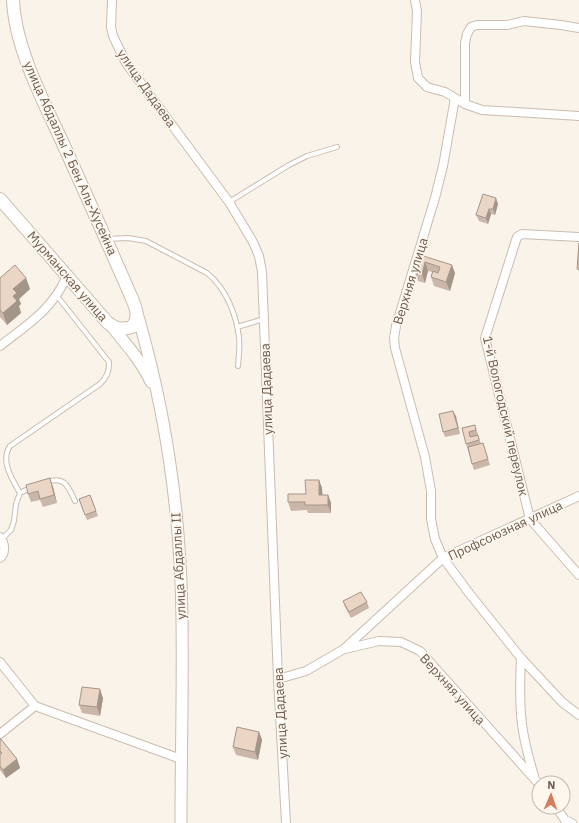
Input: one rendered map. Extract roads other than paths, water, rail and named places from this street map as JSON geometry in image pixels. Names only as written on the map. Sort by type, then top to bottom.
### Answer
[{"type":"main road","name":"улица Абдаллы 2 Бен Аль-Хусейна","points":[[13,0],[13,8],[22,45],[36,85],[107,239],[137,313]]},
{"type":"main road","name":"Мурманская улица","points":[[2,206],[108,323],[117,328],[124,329],[132,327],[136,322],[137,313]]},
{"type":"street","name":"улица Дадаева","points":[[112,0],[111,27],[113,36],[126,63],[230,202],[253,242],[259,256],[262,272],[278,679],[286,823]]},
{"type":"street","points":[[416,0],[415,62],[418,78],[427,86],[445,92],[465,104],[482,110],[579,116]]},
{"type":"street","points":[[465,104],[465,43],[467,34],[471,27],[477,25],[506,25],[524,21],[561,24],[579,28]]},
{"type":"street","name":"Верхняя улица","points":[[455,98],[443,166],[435,198],[398,314],[394,338],[398,360],[424,457],[431,491],[431,519],[443,558],[521,658],[562,702],[579,715]]},
{"type":"street","name":"1-й Вологодский переулок","points":[[530,519],[485,335],[517,237],[522,234],[579,237]]},
{"type":"street","points":[[0,346],[43,313],[61,290],[67,276]]},
{"type":"street","name":"улица Абдаллы II","points":[[137,313],[150,355],[158,397],[172,487],[179,558],[182,620],[181,823]]},
{"type":"street","points":[[108,323],[147,373],[158,397]]},
{"type":"street","name":"Профсоюзная улица","points":[[344,649],[443,558],[579,496]]},
{"type":"street","points":[[530,519],[579,575]]},
{"type":"street","points":[[0,558],[4,551],[1,538]]},
{"type":"street","name":"Верхняя улица","points":[[344,649],[380,641],[401,642],[420,651],[531,775]]},
{"type":"street","points":[[278,679],[306,671],[344,649]]},
{"type":"street","points":[[521,658],[520,697],[522,725],[527,754],[534,775]]},
{"type":"street","points":[[0,662],[35,706],[181,759]]},
{"type":"street","points":[[0,734],[35,706]]},
{"type":"street","points":[[562,815],[565,820],[572,823]]},
{"type":"lane","points":[[230,202],[306,156],[337,147]]},
{"type":"lane","points":[[107,239],[128,238],[146,240],[208,273],[216,280],[237,322],[239,339],[238,366]]},
{"type":"lane","points":[[20,493],[5,468],[3,460],[4,451],[100,384],[109,370],[109,362],[57,296]]},
{"type":"lane","points":[[237,327],[264,319]]},
{"type":"lane","points":[[42,484],[54,480],[64,481],[75,501]]},
{"type":"lane","points":[[1,538],[11,530],[14,522],[16,504],[20,493],[36,486]]}]
